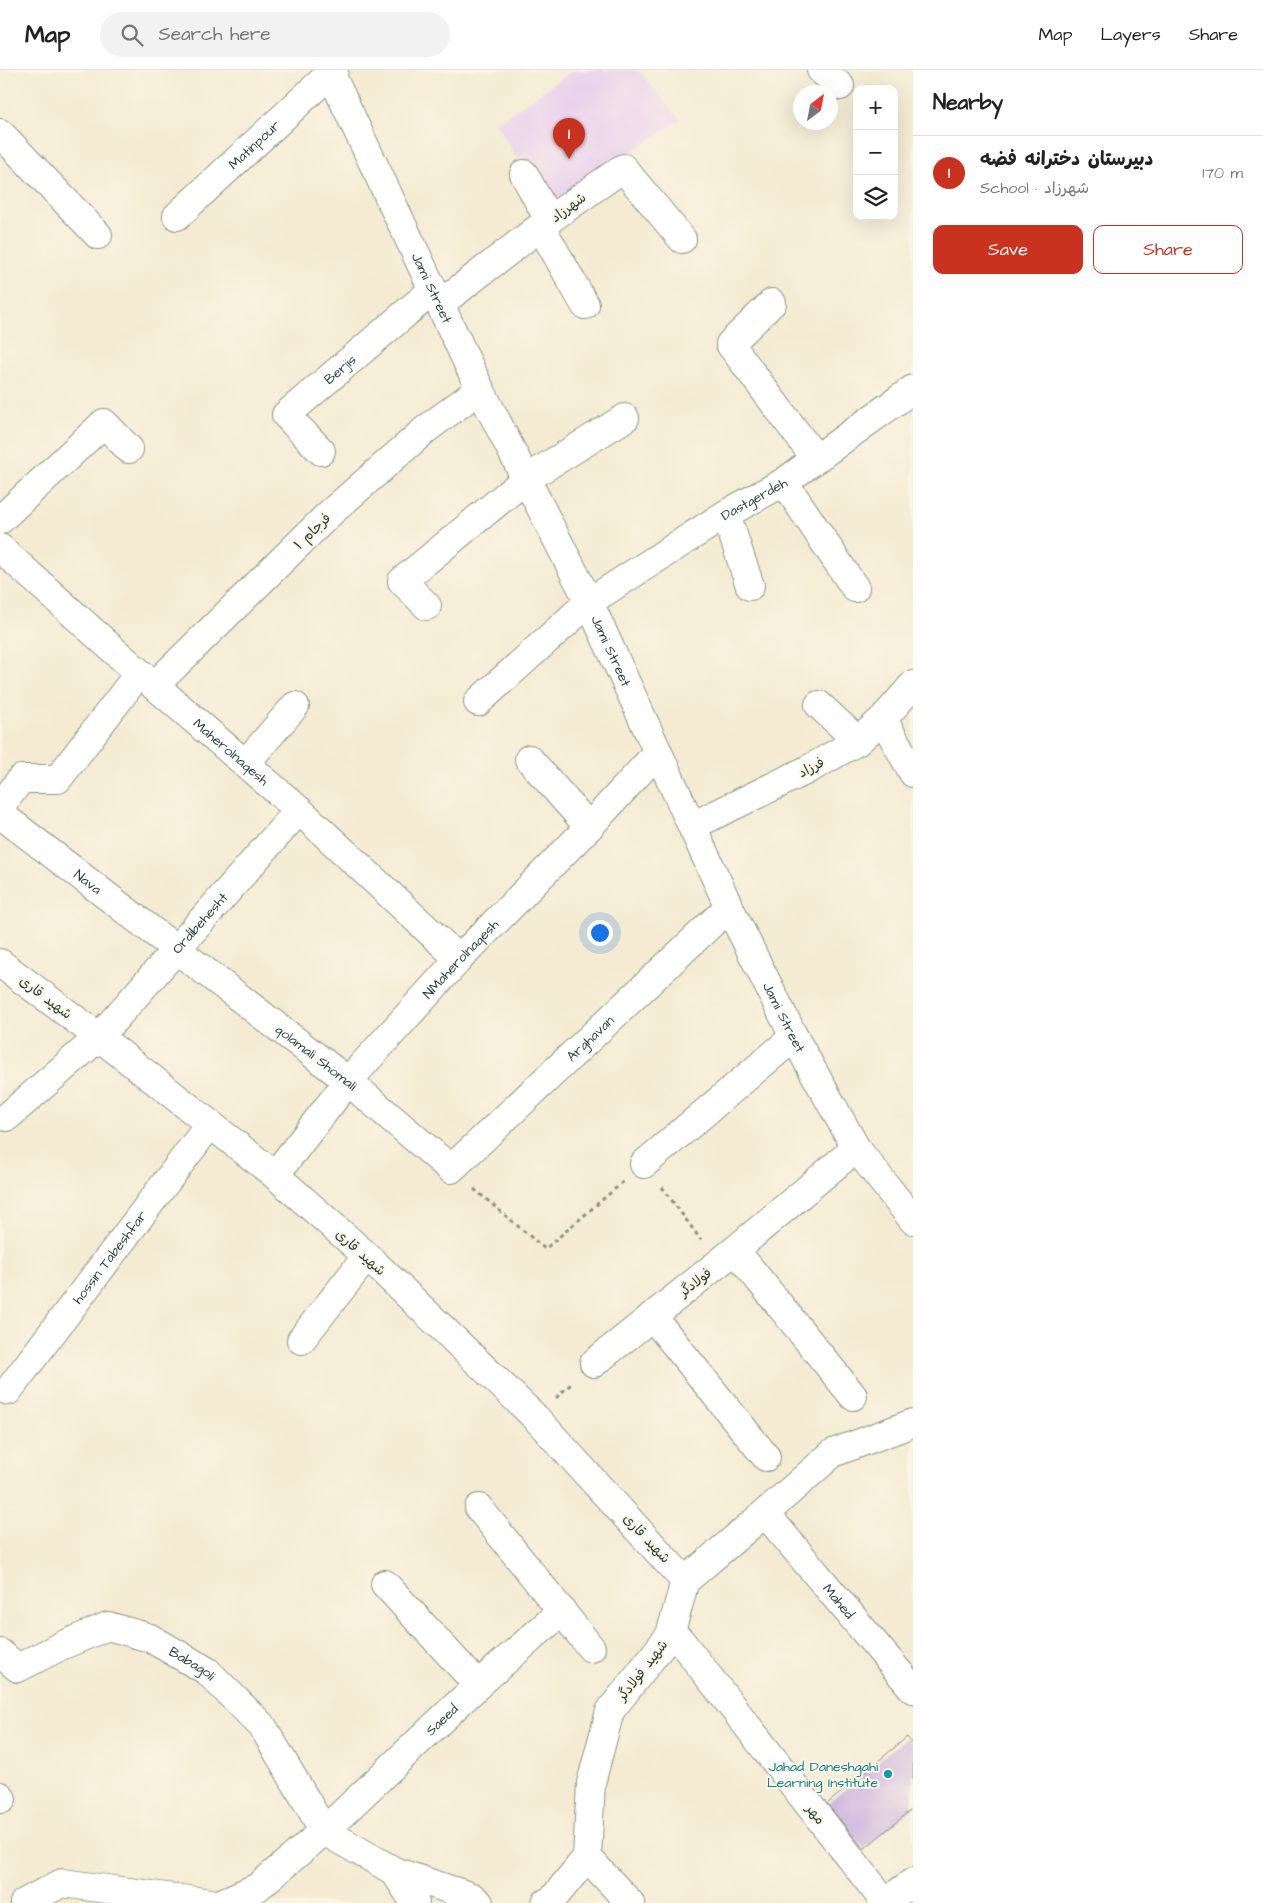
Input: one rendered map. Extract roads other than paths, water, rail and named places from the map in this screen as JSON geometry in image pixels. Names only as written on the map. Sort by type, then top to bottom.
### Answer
[{"type":"street","name":"Matinpour","points":[[177,216],[331,71]]},
{"type":"street","name":"Jami Street","points":[[331,71],[480,389],[589,602],[729,907],[794,1037],[856,1148],[913,1220]]},
{"type":"street","points":[[0,133],[98,235]]},
{"type":"street","name":"شهرزاد","points":[[436,297],[545,224],[623,168],[682,239]]},
{"type":"street","points":[[524,174],[545,224],[585,305]]},
{"type":"street","name":"Berjis","points":[[321,451],[286,414],[436,297]]},
{"type":"street","points":[[772,303],[730,344],[816,459]]},
{"type":"street","name":"فرجام ۱","points":[[0,807],[22,779],[58,779],[147,679],[425,430],[480,389]]},
{"type":"street","name":"Dastgerdeh","points":[[478,702],[589,602],[726,514],[784,482],[913,389]]},
{"type":"street","points":[[427,606],[402,581],[526,479],[625,418]]},
{"type":"street","points":[[0,520],[104,423],[129,449]]},
{"type":"street","points":[[784,482],[855,588]]},
{"type":"street","points":[[726,514],[750,586]]},
{"type":"street","name":"Maherolnaqesh","points":[[0,548],[147,679],[299,810],[459,959]]},
{"type":"street","name":"فرزاد","points":[[692,826],[809,769],[858,740],[883,719],[913,685]]},
{"type":"street","points":[[819,705],[858,740]]},
{"type":"street","points":[[245,764],[295,706]]},
{"type":"street","points":[[883,719],[913,772]]},
{"type":"street","name":"NMaherolnaqesh","points":[[275,1175],[348,1082],[459,959],[589,827],[658,752]]},
{"type":"street","points":[[529,759],[589,827]]},
{"type":"street","name":"Ordibehesht","points":[[7,1117],[100,1037],[299,810]]},
{"type":"street","name":"Nava","points":[[0,814],[177,949]]},
{"type":"street","name":"Arghavan","points":[[451,1169],[729,907]]},
{"type":"street","name":"qolamali Shomali","points":[[177,949],[348,1082],[451,1169]]},
{"type":"street","name":"شهید قاری","points":[[0,963],[100,1037],[275,1175],[367,1256],[535,1417],[692,1574]]},
{"type":"street","points":[[644,1164],[794,1037]]},
{"type":"street","name":"hossin Tabeshfar","points":[[8,1391],[210,1124]]},
{"type":"street","name":"فولادگر","points":[[594,1363],[727,1256],[856,1148]]},
{"type":"street","points":[[301,1340],[367,1256]]},
{"type":"street","points":[[727,1256],[854,1396]]},
{"type":"street","points":[[652,1316],[766,1457]]},
{"type":"street","points":[[692,1574],[765,1513],[832,1453],[913,1423]]},
{"type":"street","points":[[479,1508],[591,1648]]},
{"type":"street","name":"Mahed","points":[[765,1513],[913,1689]]},
{"type":"street","name":"شهید فولادگر","points":[[593,1863],[591,1782],[610,1712],[680,1643],[692,1574]]},
{"type":"street","points":[[384,1584],[478,1685]]},
{"type":"street","name":"Saeed","points":[[221,1903],[264,1895],[319,1823],[562,1611]]},
{"type":"street","name":"Babagoli","points":[[0,1653],[18,1668],[63,1645],[108,1626],[150,1638],[207,1672],[263,1727],[319,1823]]},
{"type":"street","name":"مهر","points":[[680,1643],[885,1902]]},
{"type":"street","points":[[319,1823],[394,1871],[472,1897],[479,1903]]},
{"type":"street","points":[[546,1903],[552,1900],[593,1863],[630,1903]]},
{"type":"street","points":[[394,1871],[415,1903]]},
{"type":"street","points":[[885,1902],[913,1882]]},
{"type":"street","points":[[24,1903],[62,1883],[203,1902]]},
{"type":"place","name":"دبیرستان دخترانه فضه","points":[[569,159]]},
{"type":"place","name":"Jahad Daneshgahi Learning Institute","points":[[888,1774]]}]
